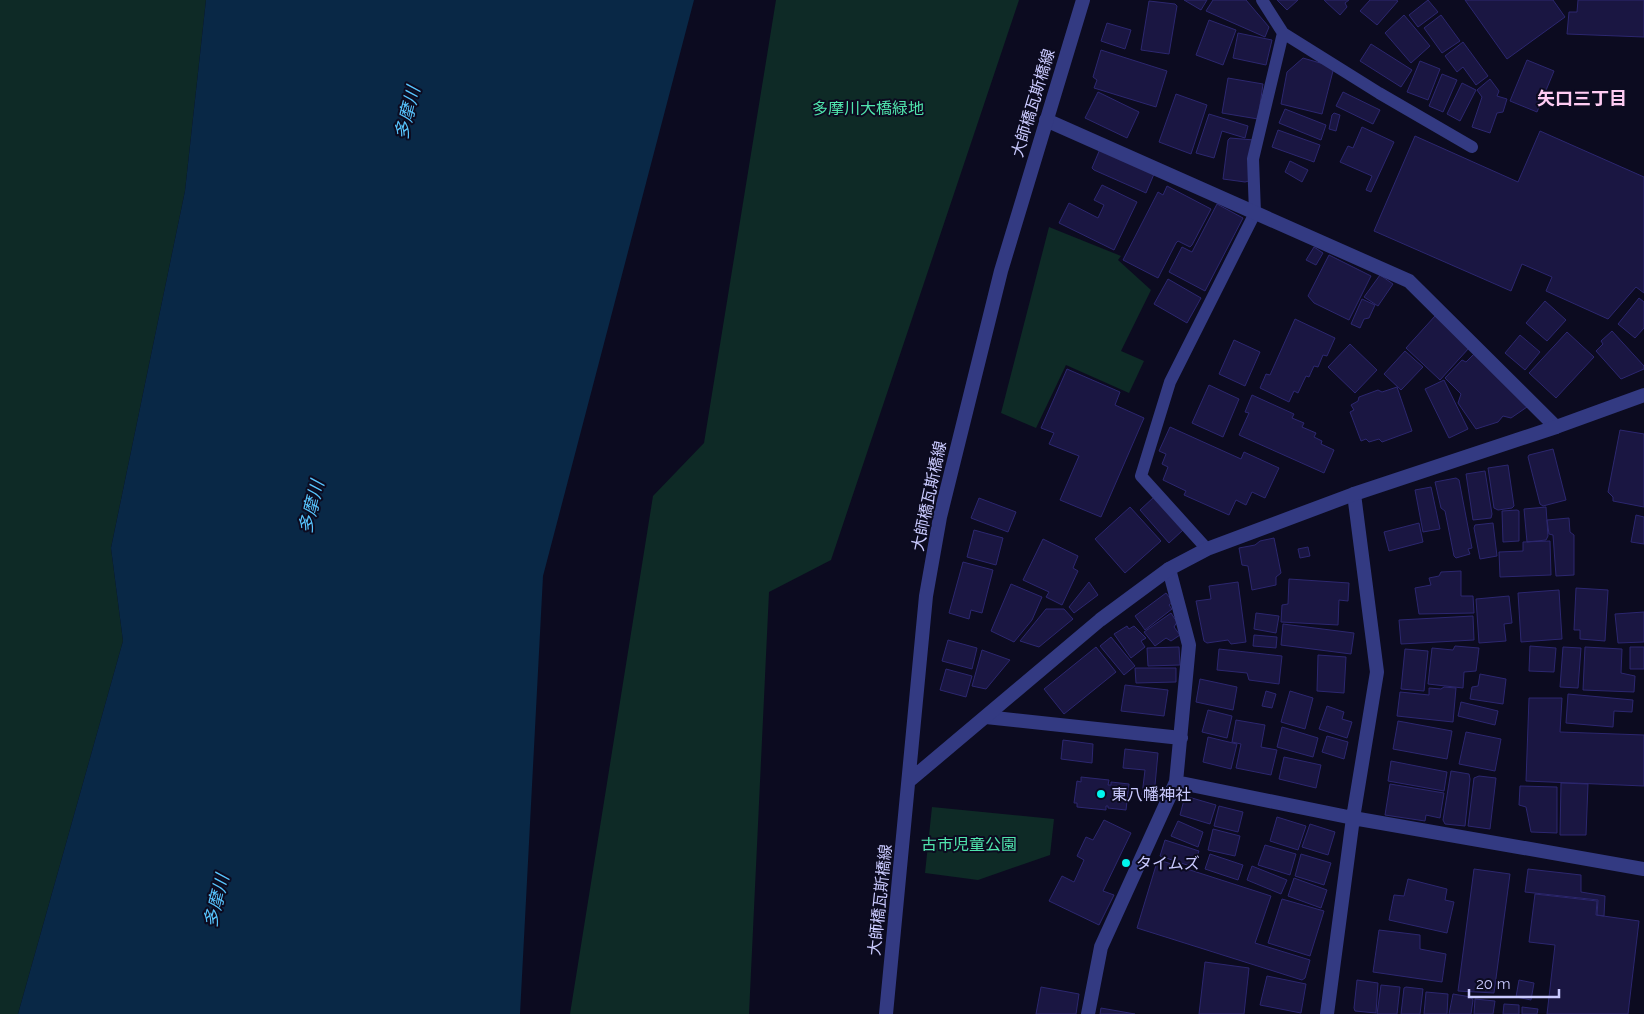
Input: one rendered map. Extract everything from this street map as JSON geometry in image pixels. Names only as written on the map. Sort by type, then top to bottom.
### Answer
[{"type":"street","name":"大師橋瓦斯橋線","points":[[886,1014],[926,596],[940,517],[1001,271],[1083,0]]},
{"type":"street","points":[[1046,120],[1409,280],[1556,427]]},
{"type":"street","points":[[909,781],[1100,620],[1169,569],[1207,549],[1354,494],[1556,427],[1644,395]]},
{"type":"street","points":[[1327,1014],[1353,818],[1376,672],[1354,494]]},
{"type":"street","points":[[1088,1014],[1101,947],[1176,782],[1189,645],[1169,569]]},
{"type":"street","points":[[986,717],[1181,738]]},
{"type":"street","points":[[1176,782],[1353,818],[1644,869]]},
{"type":"lane","points":[[1262,0],[1283,33],[1379,93],[1472,147]]},
{"type":"lane","points":[[1207,549],[1141,476],[1170,382],[1255,213],[1253,159],[1283,33]]},
{"type":"green space","points":[[0,0],[206,0],[185,191],[111,548],[123,641],[18,1014],[0,1014]]},
{"type":"green space","name":"多摩川大橋緑地","points":[[776,0],[1019,0],[831,560],[769,592],[749,1014],[570,1014],[653,496],[704,443]]},
{"type":"green space","points":[[1049,227],[1121,256],[1118,260],[1151,290],[1121,351],[1144,361],[1129,393],[1066,365],[1036,428],[1001,413]]},
{"type":"green space","name":"古市児童公園","points":[[932,807],[1054,819],[1050,855],[978,880],[925,873]]},
{"type":"water","name":"多摩川","points":[[206,0],[694,0],[543,576],[520,1014],[18,1014],[123,641],[111,548],[185,191]]},
{"type":"building","points":[[1184,0],[1207,0],[1201,10]]},
{"type":"building","points":[[1213,0],[1246,0],[1269,27],[1265,37],[1206,11]]},
{"type":"building","points":[[1277,0],[1298,0],[1287,10]]},
{"type":"building","points":[[1324,0],[1349,0],[1345,3],[1347,7],[1340,15]]},
{"type":"building","points":[[1370,0],[1398,1],[1377,25],[1360,11]]},
{"type":"building","points":[[1428,0],[1438,12],[1418,27],[1409,15]]},
{"type":"building","points":[[1465,0],[1553,0],[1565,17],[1507,59]]},
{"type":"building","points":[[1578,0],[1644,0],[1644,37],[1567,34],[1569,12],[1577,12]]},
{"type":"building","points":[[1149,1],[1175,4],[1177,6],[1169,54],[1141,50]]},
{"type":"building","points":[[1404,15],[1430,46],[1411,63],[1385,33]]},
{"type":"building","points":[[1441,15],[1460,41],[1442,53],[1424,28]]},
{"type":"building","points":[[1209,20],[1236,30],[1223,65],[1196,55]]},
{"type":"building","points":[[1107,23],[1131,30],[1125,49],[1101,41]]},
{"type":"building","points":[[1238,33],[1272,40],[1266,65],[1233,58]]},
{"type":"building","points":[[1463,42],[1488,76],[1476,85],[1463,67],[1457,72],[1445,56]]},
{"type":"building","points":[[1371,44],[1412,70],[1401,87],[1360,61]]},
{"type":"building","points":[[1101,50],[1167,71],[1156,107],[1094,88],[1097,80],[1093,77]]},
{"type":"building","points":[[1303,58],[1334,67],[1322,114],[1281,104],[1287,72]]},
{"type":"building","points":[[1527,60],[1554,71],[1537,112],[1510,101]]},
{"type":"building","points":[[1420,61],[1440,69],[1428,100],[1407,92]]},
{"type":"building","points":[[1442,74],[1457,80],[1443,112],[1429,106]]},
{"type":"building","points":[[1228,78],[1263,84],[1258,119],[1222,113]]},
{"type":"building","points":[[1490,79],[1499,91],[1497,96],[1507,99],[1503,112],[1497,113],[1490,133],[1472,127],[1482,97],[1477,90]]},
{"type":"building","points":[[1462,83],[1476,90],[1460,121],[1447,114]]},
{"type":"building","points":[[1098,92],[1139,112],[1127,138],[1085,118]]},
{"type":"building","points":[[1343,92],[1380,110],[1373,124],[1336,106]]},
{"type":"building","points":[[1176,94],[1207,105],[1191,154],[1159,142]]},
{"type":"building","points":[[1285,109],[1326,125],[1321,140],[1279,123]]},
{"type":"building","points":[[1334,113],[1340,115],[1336,131],[1329,129]]},
{"type":"building","points":[[1209,114],[1248,126],[1245,138],[1222,131],[1214,158],[1196,153]]},
{"type":"building","points":[[1362,127],[1394,142],[1371,192],[1366,190],[1372,176],[1340,162],[1348,146],[1353,148]]},
{"type":"building","points":[[1278,130],[1320,145],[1314,162],[1272,147]]},
{"type":"building","points":[[1540,131],[1644,177],[1644,293],[1636,287],[1608,319],[1546,291],[1552,277],[1522,264],[1511,291],[1374,231],[1415,136],[1518,182]]},
{"type":"building","points":[[1230,138],[1254,140],[1249,181],[1223,179],[1228,140]]},
{"type":"building","points":[[1100,149],[1154,174],[1146,193],[1094,170],[1092,168]]},
{"type":"building","points":[[1290,161],[1308,170],[1302,182],[1285,172]]},
{"type":"building","points":[[1102,185],[1137,202],[1114,250],[1059,223],[1069,203],[1098,218],[1104,205],[1094,200]]},
{"type":"building","points":[[1167,186],[1211,209],[1190,247],[1178,241],[1176,243],[1158,278],[1123,260],[1158,192],[1163,195]]},
{"type":"building","points":[[1217,204],[1243,218],[1205,291],[1169,272],[1182,247],[1192,252]]},
{"type":"building","points":[[1314,247],[1323,253],[1316,265],[1306,260]]},
{"type":"building","points":[[1329,255],[1371,276],[1349,320],[1314,303],[1308,296]]},
{"type":"building","points":[[1380,275],[1393,284],[1378,306],[1364,297]]},
{"type":"building","points":[[1168,279],[1201,298],[1187,323],[1154,304]]},
{"type":"building","points":[[1639,298],[1644,302],[1644,328],[1635,338],[1618,324]]},
{"type":"building","points":[[1362,299],[1375,305],[1369,318],[1364,319],[1360,328],[1351,324]]},
{"type":"building","points":[[1545,301],[1566,320],[1547,341],[1526,323]]},
{"type":"building","points":[[1435,316],[1469,348],[1440,380],[1406,348]]},
{"type":"building","points":[[1295,319],[1335,338],[1327,356],[1323,355],[1318,367],[1314,366],[1309,377],[1306,376],[1298,393],[1294,391],[1289,402],[1260,388],[1266,374],[1270,375]]},
{"type":"building","points":[[1612,331],[1644,366],[1644,369],[1621,379],[1596,351],[1603,344],[1601,341]]},
{"type":"building","points":[[1567,332],[1594,357],[1556,398],[1529,373]]},
{"type":"building","points":[[1520,335],[1540,352],[1525,370],[1505,353]]},
{"type":"building","points":[[1234,340],[1260,352],[1245,386],[1219,374]]},
{"type":"building","points":[[1350,344],[1377,370],[1355,393],[1328,367]]},
{"type":"building","points":[[1405,351],[1423,367],[1401,390],[1384,374]]},
{"type":"building","points":[[1475,353],[1527,407],[1511,418],[1503,416],[1498,422],[1476,429],[1458,403],[1461,394],[1445,378],[1462,360],[1466,362]]},
{"type":"building","points":[[1067,369],[1120,392],[1115,405],[1144,418],[1101,517],[1060,500],[1079,456],[1049,444],[1054,433],[1041,428]]},
{"type":"building","points":[[1444,380],[1468,429],[1449,438],[1425,389]]},
{"type":"building","points":[[1209,385],[1239,399],[1223,437],[1192,423]]},
{"type":"building","points":[[1397,387],[1412,431],[1382,442],[1379,439],[1369,442],[1366,439],[1361,441],[1350,412],[1354,410],[1351,405],[1358,401],[1359,397],[1378,390],[1382,392]]},
{"type":"building","points":[[1252,395],[1294,414],[1292,418],[1304,423],[1302,427],[1316,433],[1314,437],[1322,441],[1321,444],[1334,450],[1324,473],[1239,435],[1249,413],[1245,412]]},
{"type":"building","points":[[1170,427],[1241,459],[1244,452],[1279,468],[1265,498],[1252,492],[1246,505],[1236,500],[1229,515],[1184,495],[1186,491],[1163,480],[1168,467],[1162,464],[1166,454],[1159,451]]},
{"type":"building","points":[[1620,430],[1644,434],[1644,507],[1613,501],[1613,497],[1608,492]]},
{"type":"building","points":[[1553,449],[1566,500],[1543,506],[1540,504],[1528,457],[1529,455]]},
{"type":"building","points":[[1508,465],[1514,506],[1498,510],[1494,508],[1488,468]]},
{"type":"building","points":[[1485,471],[1492,514],[1491,518],[1473,520],[1466,474]]},
{"type":"building","points":[[1456,478],[1459,480],[1472,548],[1468,549],[1470,554],[1456,558],[1445,511],[1441,508],[1435,482]]},
{"type":"building","points":[[1431,487],[1440,529],[1423,532],[1415,490]]},
{"type":"building","points":[[1154,497],[1183,530],[1169,543],[1140,510]]},
{"type":"building","points":[[979,498],[1016,512],[1008,532],[971,518]]},
{"type":"building","points":[[1130,507],[1161,541],[1125,573],[1095,539]]},
{"type":"building","points":[[1546,507],[1548,536],[1546,540],[1527,542],[1524,509]]},
{"type":"building","points":[[1502,511],[1519,511],[1519,541],[1503,542]]},
{"type":"building","points":[[1636,515],[1644,517],[1644,544],[1631,542]]},
{"type":"building","points":[[1569,518],[1570,532],[1574,535],[1574,575],[1556,576],[1553,535],[1549,534],[1547,520]]},
{"type":"building","points":[[1419,523],[1423,542],[1389,551],[1384,532]]},
{"type":"building","points":[[1493,523],[1497,556],[1480,559],[1475,525]]},
{"type":"building","points":[[974,530],[1003,538],[996,565],[967,557]]},
{"type":"building","points":[[1274,538],[1281,573],[1276,577],[1276,585],[1252,590],[1248,566],[1242,565],[1239,548],[1255,545],[1260,541]]},
{"type":"building","points":[[1043,539],[1078,556],[1073,568],[1078,571],[1062,605],[1046,597],[1049,592],[1023,580]]},
{"type":"building","points":[[1550,541],[1551,575],[1500,577],[1499,552],[1523,551],[1523,542]]},
{"type":"building","points":[[1308,547],[1310,556],[1300,558],[1298,549]]},
{"type":"building","points":[[963,562],[993,570],[982,613],[971,610],[969,619],[949,613]]},
{"type":"building","points":[[1461,571],[1461,596],[1473,596],[1474,613],[1419,614],[1415,588],[1431,585],[1429,578],[1439,576],[1441,572]]},
{"type":"building","points":[[1289,579],[1349,583],[1348,601],[1339,600],[1338,625],[1281,622],[1282,605],[1288,604]]},
{"type":"building","points":[[1089,582],[1098,595],[1074,613],[1069,607]]},
{"type":"building","points":[[1238,582],[1246,642],[1231,644],[1228,640],[1207,643],[1204,641],[1196,601],[1211,599],[1209,586]]},
{"type":"building","points":[[1011,584],[1042,597],[1032,620],[1014,642],[991,631]]},
{"type":"building","points":[[1576,588],[1608,590],[1605,641],[1580,639],[1580,630],[1574,630]]},
{"type":"building","points":[[1559,590],[1562,639],[1521,642],[1518,593]]},
{"type":"building","points":[[1166,593],[1173,602],[1169,605],[1172,609],[1145,630],[1135,616]]},
{"type":"building","points":[[1509,596],[1512,623],[1504,624],[1506,641],[1479,643],[1476,599]]},
{"type":"building","points":[[1046,609],[1064,609],[1073,619],[1039,647],[1020,641]]},
{"type":"building","points":[[1644,612],[1644,642],[1618,643],[1615,614]]},
{"type":"building","points":[[1171,613],[1177,622],[1174,627],[1180,635],[1171,641],[1166,638],[1155,646],[1144,632]]},
{"type":"building","points":[[1256,613],[1279,616],[1276,633],[1254,629]]},
{"type":"building","points":[[1473,616],[1474,640],[1401,644],[1399,620]]},
{"type":"building","points":[[1283,624],[1354,633],[1351,654],[1281,645]]},
{"type":"building","points":[[1127,626],[1129,629],[1134,626],[1146,638],[1141,641],[1145,647],[1131,658],[1114,634]]},
{"type":"building","points":[[1254,635],[1277,637],[1276,648],[1253,646]]},
{"type":"building","points":[[1111,637],[1135,666],[1124,675],[1100,646]]},
{"type":"building","points":[[948,640],[977,648],[972,669],[942,661]]},
{"type":"building","points":[[1455,646],[1479,648],[1476,671],[1464,672],[1463,688],[1428,684],[1432,648],[1453,650]]},
{"type":"building","points":[[1530,646],[1556,648],[1554,672],[1529,671]]},
{"type":"building","points":[[1096,647],[1116,672],[1064,714],[1044,689]]},
{"type":"building","points":[[1179,647],[1180,665],[1148,666],[1147,648]]},
{"type":"building","points":[[1563,647],[1581,648],[1578,688],[1560,687]]},
{"type":"building","points":[[1585,647],[1622,649],[1621,673],[1635,676],[1634,692],[1583,690]]},
{"type":"building","points":[[1630,647],[1644,647],[1644,669],[1630,669]]},
{"type":"building","points":[[1219,649],[1282,656],[1279,684],[1249,680],[1247,673],[1217,670]]},
{"type":"building","points":[[1405,649],[1428,651],[1424,691],[1401,689]]},
{"type":"building","points":[[982,650],[1010,660],[986,689],[972,686]]},
{"type":"building","points":[[1318,655],[1346,657],[1344,693],[1317,691]]},
{"type":"building","points":[[1135,668],[1176,668],[1176,682],[1136,683]]},
{"type":"building","points":[[946,669],[972,676],[966,697],[940,690]]},
{"type":"building","points":[[1480,674],[1506,679],[1503,704],[1470,699],[1472,687],[1478,686]]},
{"type":"building","points":[[1200,679],[1237,687],[1233,710],[1196,702]]},
{"type":"building","points":[[1125,685],[1168,690],[1164,716],[1121,711]]},
{"type":"building","points":[[1444,687],[1456,688],[1453,722],[1397,716],[1400,692],[1429,695],[1429,688],[1441,689]]},
{"type":"building","points":[[1266,691],[1276,694],[1272,708],[1262,706]]},
{"type":"building","points":[[1290,691],[1313,698],[1305,729],[1281,722]]},
{"type":"building","points":[[1568,694],[1633,700],[1632,712],[1614,711],[1613,727],[1566,723]]},
{"type":"building","points":[[1529,698],[1562,698],[1560,732],[1644,735],[1644,786],[1526,781]]},
{"type":"building","points":[[1461,702],[1498,711],[1495,725],[1458,716]]},
{"type":"building","points":[[1327,706],[1344,712],[1342,719],[1352,722],[1347,738],[1319,729]]},
{"type":"building","points":[[1208,710],[1232,716],[1227,738],[1202,732]]},
{"type":"building","points":[[1236,720],[1265,725],[1261,747],[1277,750],[1271,775],[1236,768],[1241,744],[1232,742]]},
{"type":"building","points":[[1398,721],[1452,731],[1447,759],[1393,749]]},
{"type":"building","points":[[1282,727],[1318,738],[1313,757],[1277,747]]},
{"type":"building","points":[[1466,732],[1501,739],[1495,771],[1459,764]]},
{"type":"building","points":[[1327,736],[1348,742],[1344,759],[1322,752]]},
{"type":"building","points":[[1208,737],[1237,744],[1231,769],[1203,762]]},
{"type":"building","points":[[1063,740],[1093,744],[1092,763],[1061,759]]},
{"type":"building","points":[[1125,749],[1158,753],[1154,796],[1142,795],[1145,770],[1123,768]]},
{"type":"building","points":[[1284,757],[1321,765],[1316,788],[1279,779]]},
{"type":"building","points":[[1391,761],[1447,772],[1444,791],[1388,781]]},
{"type":"building","points":[[1451,771],[1469,774],[1465,826],[1445,824],[1443,820]]},
{"type":"building","points":[[1479,776],[1496,778],[1490,829],[1468,826],[1474,778]]},
{"type":"building","name":"東八幡神社","points":[[1081,777],[1109,780],[1108,785],[1111,785],[1111,782],[1129,784],[1126,810],[1108,808],[1108,806],[1106,806],[1106,810],[1077,807],[1077,803],[1074,803],[1077,781],[1081,782]]},
{"type":"building","points":[[1561,783],[1588,784],[1586,835],[1560,835]]},
{"type":"building","points":[[1390,784],[1444,793],[1440,818],[1426,815],[1425,821],[1385,815]]},
{"type":"building","points":[[1520,786],[1557,787],[1557,833],[1531,832],[1526,807],[1519,805]]},
{"type":"building","points":[[1185,796],[1216,805],[1210,824],[1180,815]]},
{"type":"building","points":[[1219,806],[1243,812],[1238,832],[1214,826]]},
{"type":"building","points":[[1277,817],[1306,826],[1298,850],[1270,841]]},
{"type":"building","points":[[1104,820],[1131,833],[1103,891],[1114,895],[1099,925],[1049,901],[1062,876],[1074,882],[1084,860],[1077,856],[1086,837],[1093,840]]},
{"type":"building","points":[[1178,821],[1203,832],[1198,847],[1171,836]]},
{"type":"building","points":[[1310,824],[1335,832],[1328,855],[1302,847]]},
{"type":"building","points":[[1213,829],[1240,836],[1235,856],[1208,850]]},
{"type":"building","points":[[1165,840],[1199,851],[1193,867],[1160,856]]},
{"type":"building","points":[[1265,845],[1296,854],[1290,875],[1258,865]]},
{"type":"building","points":[[1210,854],[1243,865],[1238,880],[1205,869]]},
{"type":"building","points":[[1301,854],[1331,863],[1324,885],[1295,876]]},
{"type":"building","points":[[1159,860],[1271,896],[1255,943],[1310,960],[1305,978],[1302,980],[1137,928]]},
{"type":"building","points":[[1252,866],[1287,880],[1281,894],[1247,880]]},
{"type":"building","points":[[1474,869],[1510,874],[1494,993],[1458,991]]},
{"type":"building","points":[[1528,869],[1581,875],[1581,892],[1605,896],[1604,916],[1597,915],[1598,900],[1525,892]]},
{"type":"building","points":[[1294,878],[1327,890],[1321,908],[1288,896]]},
{"type":"building","points":[[1408,879],[1447,889],[1445,900],[1454,902],[1447,933],[1389,920],[1394,895],[1404,896]]},
{"type":"building","points":[[1535,894],[1597,901],[1596,915],[1639,921],[1628,1014],[1547,1014],[1555,945],[1529,942]]},
{"type":"building","points":[[1282,899],[1324,911],[1310,956],[1268,943]]},
{"type":"building","points":[[1379,930],[1420,935],[1420,949],[1446,954],[1442,982],[1373,972]]},
{"type":"building","points":[[1205,962],[1249,968],[1244,1014],[1199,1014]]},
{"type":"building","points":[[1267,976],[1306,984],[1301,1013],[1260,1005]]},
{"type":"building","points":[[1357,980],[1378,983],[1376,1013],[1355,1011]]},
{"type":"building","points":[[1519,980],[1534,983],[1531,1000],[1516,997]]},
{"type":"building","points":[[1381,985],[1400,987],[1397,1014],[1377,1014]]},
{"type":"building","points":[[1041,987],[1079,994],[1076,1014],[1036,1014]]},
{"type":"building","points":[[1404,988],[1423,989],[1420,1014],[1401,1014]]},
{"type":"building","points":[[1426,992],[1448,994],[1447,1014],[1424,1014]]},
{"type":"building","points":[[1453,994],[1471,997],[1473,1000],[1471,1014],[1449,1014]]},
{"type":"building","points":[[1475,999],[1495,1001],[1493,1014],[1474,1014]]},
{"type":"building","points":[[1504,1004],[1519,1005],[1519,1014],[1503,1014]]},
{"type":"building","points":[[1522,1007],[1538,1009],[1537,1014],[1522,1014]]},
{"type":"building","points":[[1101,1008],[1135,1014],[1100,1014]]},
{"type":"place","name":"東八幡神社","points":[[1101,794]]},
{"type":"place","name":"タイムズ","points":[[1126,863]]},
{"type":"district","name":"矢口三丁目","points":[[1582,98]]}]
